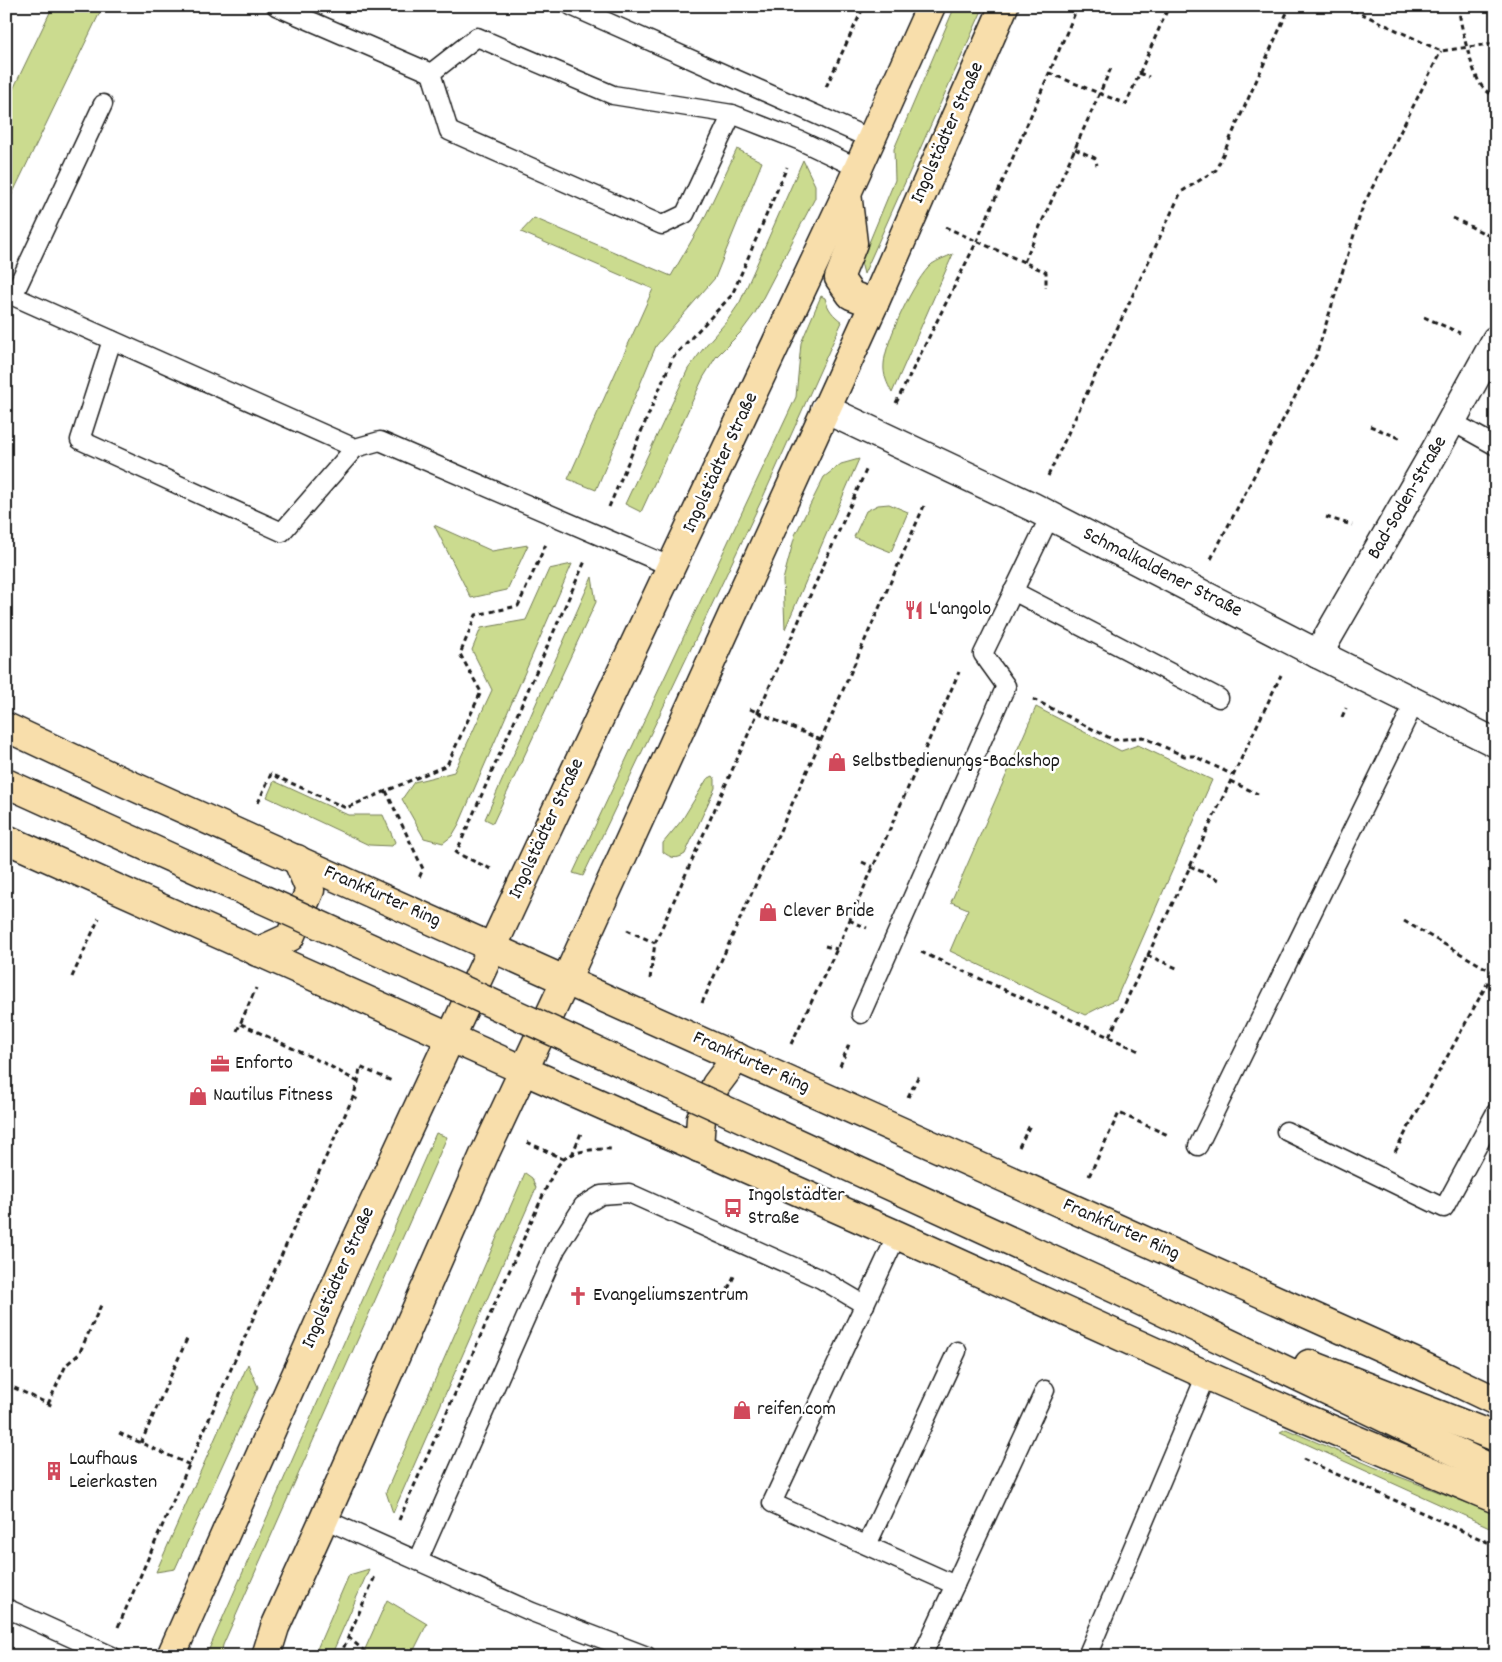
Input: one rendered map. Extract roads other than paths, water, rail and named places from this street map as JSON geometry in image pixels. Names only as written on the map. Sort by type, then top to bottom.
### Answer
[{"type":"main road","name":"Ingolstädter Straße","points":[[171,1656],[343,1269],[492,947],[853,181],[931,6]]},
{"type":"main road","name":"Ingolstädter Straße","points":[[266,1656],[275,1627],[497,1128],[874,304],[1004,6]]},
{"type":"main road","points":[[853,181],[853,243],[839,278],[851,295],[874,304]]},
{"type":"main road","name":"Frankfurter Ring","points":[[6,727],[116,779],[1403,1357],[1496,1401]]},
{"type":"main road","points":[[6,783],[1122,1292],[1496,1471]]},
{"type":"main road","points":[[6,839],[450,1038],[897,1235],[1206,1375],[1496,1499]]},
{"type":"main road","points":[[257,952],[290,937],[310,890],[297,859]]},
{"type":"main road","points":[[699,1148],[701,1118],[716,1085],[737,1057]]},
{"type":"main road","points":[[1122,1292],[1496,1437]]},
{"type":"street","name":"Bad-Soden-Straße","points":[[1308,649],[1451,421],[1496,340]]},
{"type":"street","name":"Schmalkaldener Straße","points":[[825,409],[1042,511],[1308,649],[1496,742]]},
{"type":"lane","points":[[276,6],[431,73],[449,131],[662,225],[685,214],[732,114]]},
{"type":"lane","points":[[571,6],[871,139]]},
{"type":"lane","points":[[431,73],[477,37],[613,95],[732,114],[801,141],[853,181]]},
{"type":"lane","points":[[103,104],[13,296],[355,448]]},
{"type":"lane","points":[[112,340],[80,440],[282,532],[355,448],[380,441],[596,536],[672,567]]},
{"type":"lane","points":[[1451,421],[1496,446]]},
{"type":"lane","points":[[861,1014],[1006,686],[983,654],[1013,591],[1042,511]]},
{"type":"lane","points":[[1013,591],[1219,698]]},
{"type":"lane","points":[[1198,1146],[1415,702]]},
{"type":"lane","points":[[1286,1131],[1444,1208],[1496,1112]]},
{"type":"lane","points":[[418,1561],[556,1250],[583,1206],[601,1195],[629,1193],[821,1279],[865,1305]]},
{"type":"lane","points":[[897,1235],[772,1503],[955,1585]]},
{"type":"lane","points":[[867,1545],[956,1351]]},
{"type":"lane","points":[[1087,1656],[1206,1375]]},
{"type":"lane","points":[[922,1656],[1045,1390]]},
{"type":"lane","points":[[324,1519],[532,1612],[647,1656]]},
{"type":"lane","points":[[6,1608],[110,1654]]},
{"type":"place","name":"L'angolo","points":[[914,610]]},
{"type":"place","name":"Selbstbedienungs-Backshop","points":[[837,762]]},
{"type":"place","name":"Clever Bride","points":[[768,912]]},
{"type":"place","name":"Enforto","points":[[220,1064]]},
{"type":"place","name":"Nautilus Fitness","points":[[198,1096]]},
{"type":"place","name":"Ingolstädter Straße","points":[[733,1208]]},
{"type":"place","name":"Evangeliumszentrum","points":[[578,1296]]},
{"type":"place","name":"reifen.com","points":[[742,1410]]},
{"type":"place","name":"Laufhaus Leierkasten","points":[[54,1471]]}]
